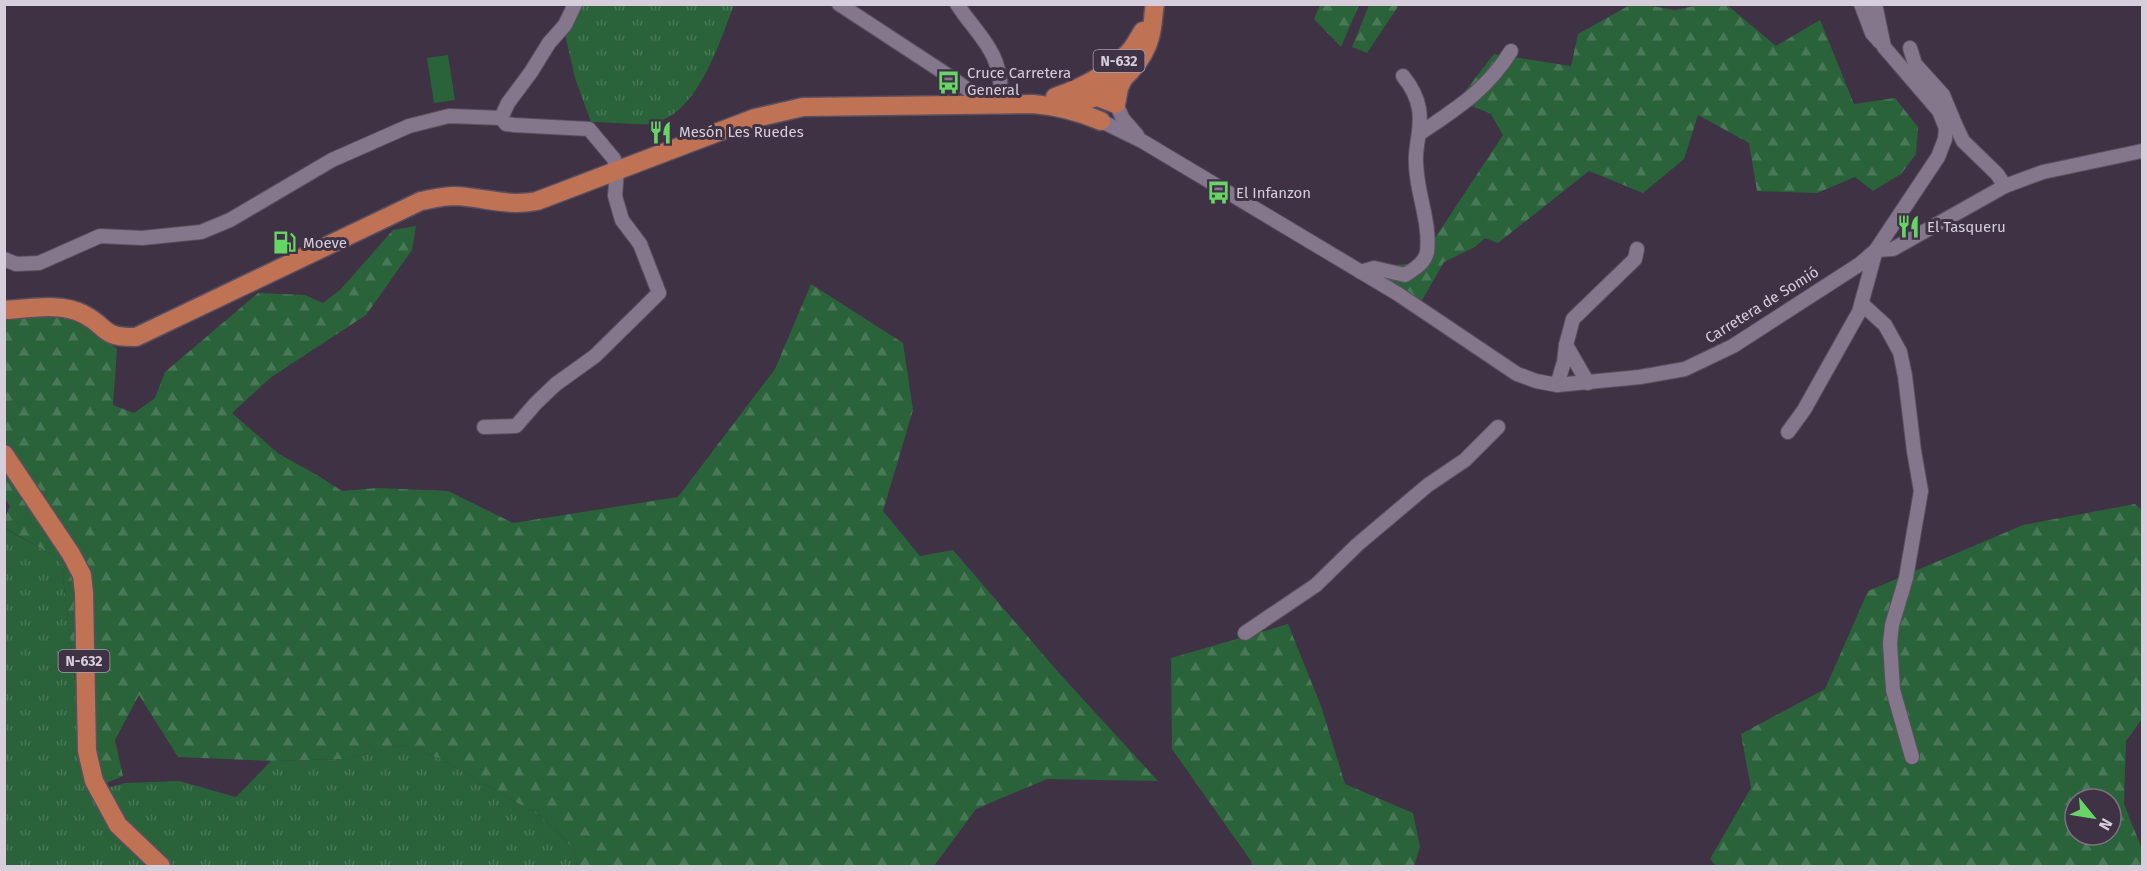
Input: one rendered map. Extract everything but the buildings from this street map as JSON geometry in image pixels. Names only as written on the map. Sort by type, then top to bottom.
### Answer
[{"type":"highway","name":"N-632","points":[[1033,104],[1073,91],[1095,80],[1128,54],[1154,11]]},
{"type":"highway","name":"N-632","points":[[4,310],[53,308],[74,310],[84,314],[106,333],[122,338],[136,338],[421,201],[436,197],[454,196],[525,204],[754,118],[803,107],[994,104],[1057,106],[1098,96],[1124,77],[1139,60],[1151,36],[1154,11]]},
{"type":"highway","points":[[1057,106],[1101,121],[1098,96],[1103,82],[1128,54]]},
{"type":"highway","points":[[1073,91],[1098,96],[1116,104],[1124,77]]},
{"type":"highway","name":"N-632","points":[[4,454],[71,554],[82,575],[87,751],[94,781],[118,825],[161,867]]},
{"type":"street","points":[[501,118],[508,103],[549,43],[565,25],[575,4]]},
{"type":"street","points":[[839,4],[958,83],[994,104],[1001,85],[997,65],[990,49],[957,4]]},
{"type":"street","points":[[1861,4],[1872,33],[1963,141],[1997,174],[2005,186]]},
{"type":"street","points":[[1875,4],[1884,47]]},
{"type":"street","points":[[1910,48],[1915,64],[1943,95],[1951,126]]},
{"type":"street","points":[[1419,134],[1478,93],[1499,71],[1511,51]]},
{"type":"street","points":[[1361,272],[1374,268],[1405,275],[1419,265],[1427,255],[1427,228],[1419,198],[1416,155],[1420,121],[1416,94],[1403,76]]},
{"type":"street","points":[[1116,104],[1123,120],[1143,141]]},
{"type":"street","points":[[4,259],[16,264],[39,263],[100,236],[142,238],[201,232],[230,220],[332,160],[409,126],[449,116],[501,118],[506,124],[514,125],[589,129],[614,159],[617,170],[615,196],[622,220],[640,244],[659,293],[595,356],[556,384],[516,426],[484,427]]},
{"type":"street","points":[[1101,121],[1143,141]]},
{"type":"street","name":"Carretera de Somió","points":[[1143,141],[1361,272],[1517,374],[1557,385],[1640,377],[1685,369],[1733,346],[1860,264],[1876,250],[1938,157],[1951,126]]},
{"type":"street","points":[[1788,432],[1804,410],[1856,318],[1862,304],[1876,250],[1893,249],[2005,186],[2043,172],[2142,151]]},
{"type":"street","points":[[1557,385],[1573,319],[1635,259],[1637,249]]},
{"type":"street","points":[[1862,304],[1885,325],[1900,352],[1921,491],[1906,578],[1892,625],[1890,643],[1893,690],[1912,757]]},
{"type":"street","points":[[1566,345],[1588,383]]},
{"type":"street","points":[[1245,633],[1316,585],[1357,545],[1428,485],[1465,460],[1498,427]]},
{"type":"green space","points":[[580,5],[734,5],[713,58],[693,94],[680,109],[665,119],[641,124],[591,122],[575,78],[565,34]]},
{"type":"green space","points":[[1320,5],[1359,5],[1341,47],[1314,19]]},
{"type":"green space","points":[[1369,5],[1399,5],[1367,53],[1352,47]]},
{"type":"green space","points":[[1630,5],[1675,10],[1699,5],[1727,5],[1776,46],[1820,20],[1854,104],[1895,98],[1918,127],[1916,154],[1901,174],[1873,191],[1855,177],[1817,193],[1757,191],[1749,143],[1698,115],[1684,159],[1643,193],[1589,171],[1498,243],[1485,238],[1475,247],[1444,262],[1421,302],[1377,273],[1394,265],[1412,264],[1437,235],[1503,135],[1491,114],[1458,100],[1494,54],[1571,66],[1578,34]]},
{"type":"green space","points":[[448,55],[455,100],[434,103],[427,58]]},
{"type":"green space","points":[[416,226],[412,250],[366,315],[270,378],[232,413],[279,454],[342,491],[377,488],[448,491],[513,523],[678,497],[775,369],[811,284],[903,343],[913,410],[883,511],[920,556],[953,550],[1059,673],[1158,781],[1047,779],[976,809],[934,866],[577,866],[574,849],[542,817],[441,759],[402,745],[346,759],[271,761],[178,757],[139,695],[115,740],[123,776],[88,791],[61,560],[5,528],[4,520],[10,506],[4,497],[5,317],[44,316],[78,320],[117,349],[113,405],[134,413],[155,398],[165,372],[258,293],[305,295],[323,303],[341,289],[393,230]]},
{"type":"green space","points":[[2135,504],[2142,510],[2142,719],[2126,741],[2124,804],[2142,849],[2142,866],[1716,866],[1710,859],[1751,788],[1741,734],[1825,689],[1868,591],[2023,525]]},
{"type":"green space","points":[[4,528],[61,560],[88,793],[125,783],[179,781],[236,797],[271,761],[346,759],[402,745],[441,759],[542,817],[574,849],[577,866],[5,866]]},
{"type":"green space","points":[[1288,624],[1321,706],[1345,784],[1413,813],[1420,847],[1414,866],[1252,866],[1251,861],[1172,749],[1171,658]]},
{"type":"place","name":"Cruce Carretera General","points":[[949,82]]},
{"type":"place","name":"Mesón Les Ruedes","points":[[661,132]]},
{"type":"place","name":"El Infanzon","points":[[1218,193]]},
{"type":"place","name":"El Tasqueru","points":[[1909,227]]},
{"type":"place","name":"Moeve","points":[[285,243]]}]
